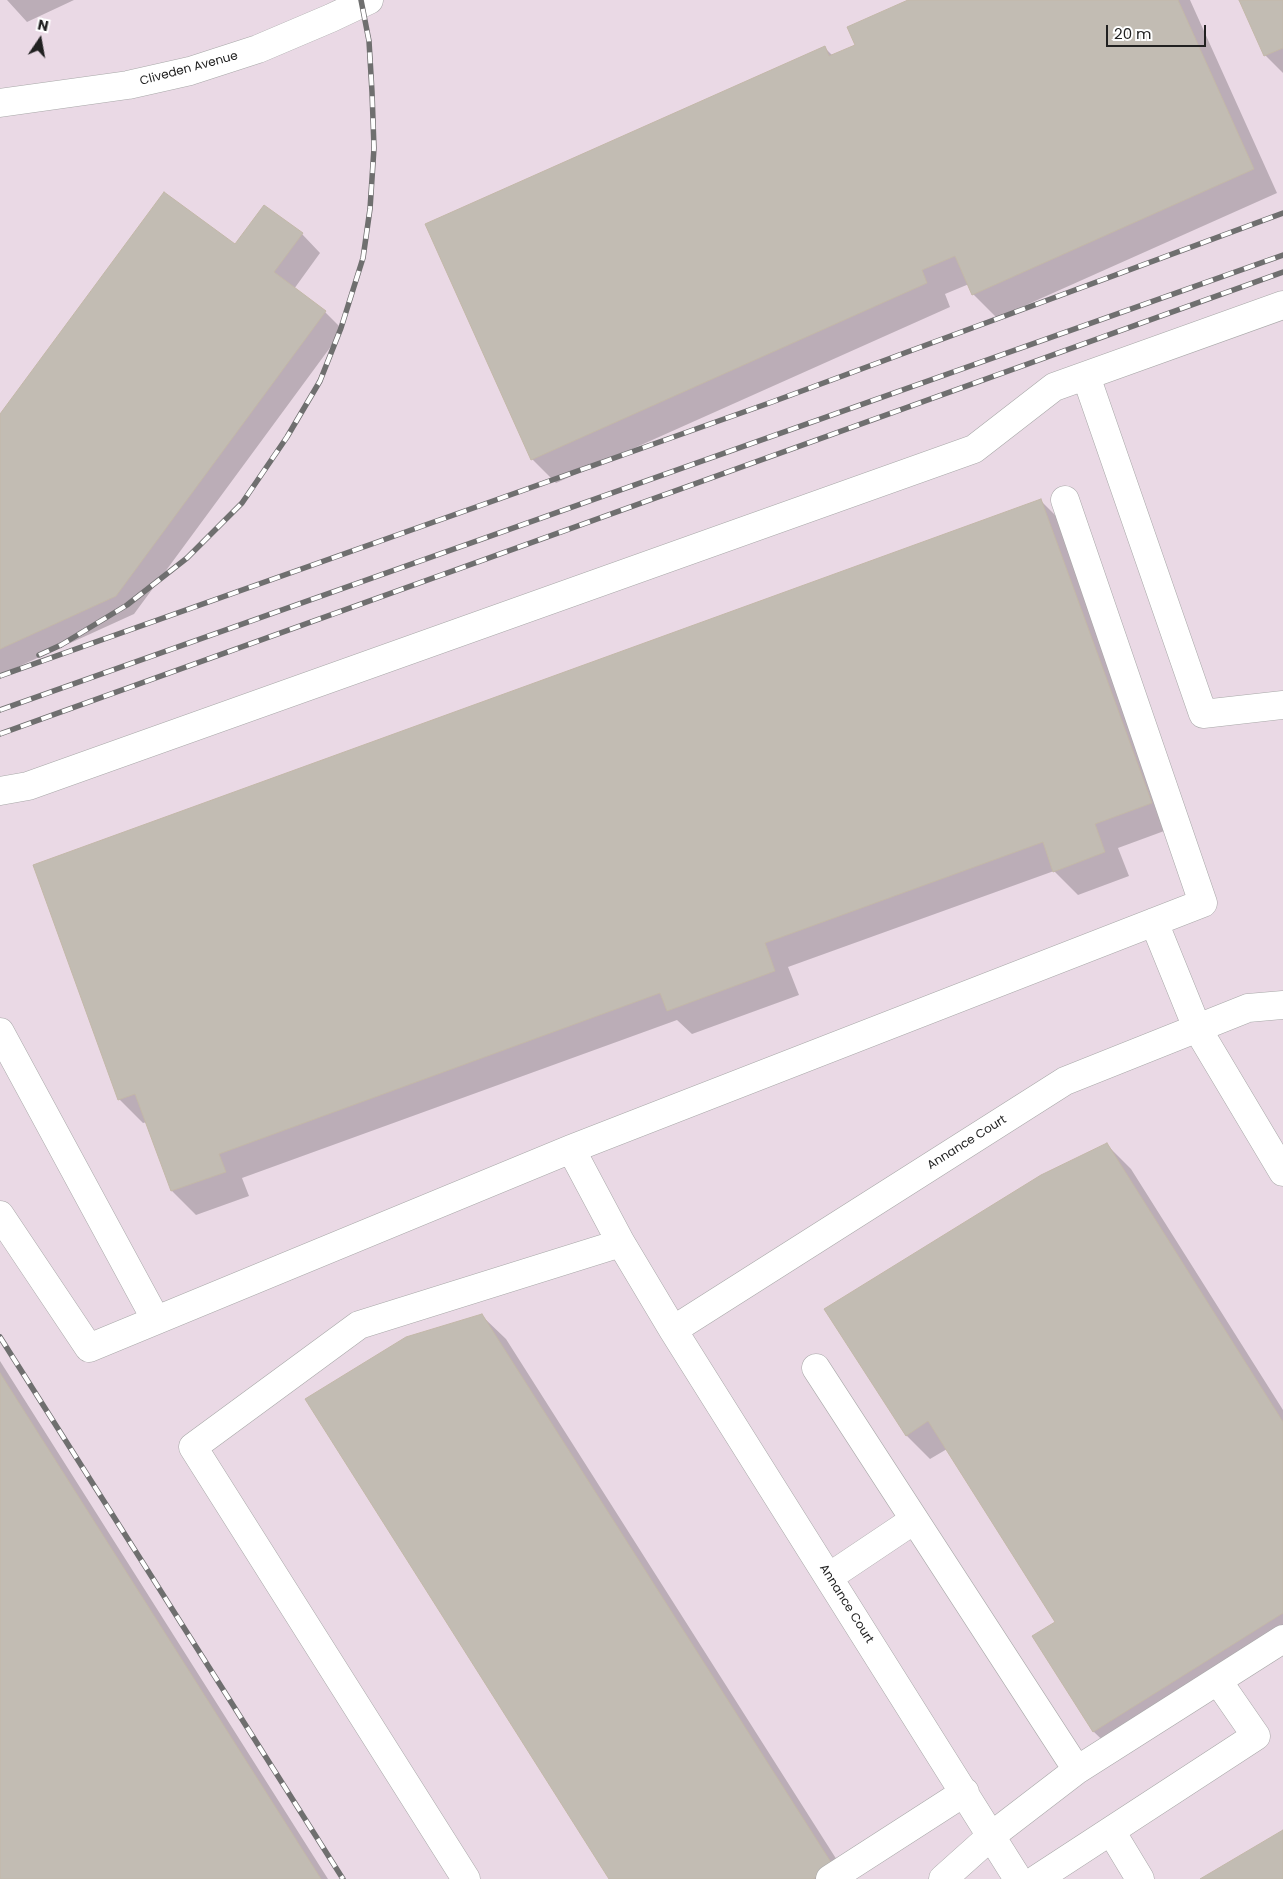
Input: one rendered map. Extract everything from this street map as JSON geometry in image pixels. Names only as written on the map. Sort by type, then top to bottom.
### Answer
[{"type":"street","name":"Cliveden Avenue","points":[[0,103],[128,85],[190,71],[258,49],[368,0]]},
{"type":"street","points":[[0,791],[28,786],[974,449],[1054,387],[1283,305]]},
{"type":"street","points":[[1086,376],[1203,714],[1283,706]]},
{"type":"street","points":[[0,1214],[88,1348],[571,1149],[1203,903],[1065,500]]},
{"type":"street","points":[[1154,922],[1197,1028],[1283,1172]]},
{"type":"street","name":"Annance Court","points":[[674,1330],[1065,1081],[1248,1008],[1283,1005]]},
{"type":"street","points":[[0,1032],[156,1320]]},
{"type":"street","name":"Annance Court","points":[[571,1149],[621,1243],[674,1330],[1018,1879]]},
{"type":"street","points":[[466,1879],[193,1447],[359,1324],[621,1243]]},
{"type":"street","points":[[816,1368],[1077,1770]]},
{"type":"street","points":[[829,1577],[914,1520]]},
{"type":"street","points":[[943,1879],[991,1836],[1077,1770],[1283,1639]]},
{"type":"street","points":[[1037,1879],[1256,1736],[1218,1681]]},
{"type":"street","points":[[830,1879],[964,1792]]},
{"type":"street","points":[[1111,1831],[1140,1879]]},
{"type":"shaded area","points":[[0,0],[1283,0],[1283,1879],[0,1879]]},
{"type":"building","points":[[908,0],[1178,0],[1254,169],[972,295],[955,256],[922,270],[927,283],[531,460],[425,224],[825,46],[829,56],[855,45],[847,27]]},
{"type":"building","points":[[1239,0],[1283,0],[1283,48],[1264,56]]},
{"type":"building","points":[[164,192],[235,244],[264,205],[303,233],[274,272],[326,311],[116,596],[0,649],[0,414]]},
{"type":"building","points":[[1041,499],[1152,803],[1095,824],[1105,852],[1053,872],[1043,842],[765,943],[775,971],[667,1011],[660,993],[219,1154],[226,1172],[171,1191],[135,1094],[118,1100],[33,865]]},
{"type":"building","points":[[1107,1143],[1283,1422],[1283,1613],[1093,1732],[1032,1636],[1055,1622],[928,1421],[906,1436],[824,1309],[1041,1175]]},
{"type":"building","points":[[482,1314],[834,1867],[813,1879],[609,1879],[305,1399],[406,1337]]},
{"type":"building","points":[[0,1373],[321,1879],[0,1879]]},
{"type":"building","points":[[1283,1830],[1283,1879],[1200,1879]]},
{"type":"railway","points":[[39,655],[61,645],[127,605],[187,558],[242,503],[287,437],[320,381],[341,328],[363,258],[370,209],[374,148],[372,92],[369,41],[361,0]]},
{"type":"railway","points":[[0,676],[772,402],[1283,213]]},
{"type":"railway","points":[[0,710],[1283,255]]},
{"type":"railway","points":[[0,734],[1283,272]]},
{"type":"railway","points":[[0,1337],[343,1879]]}]
